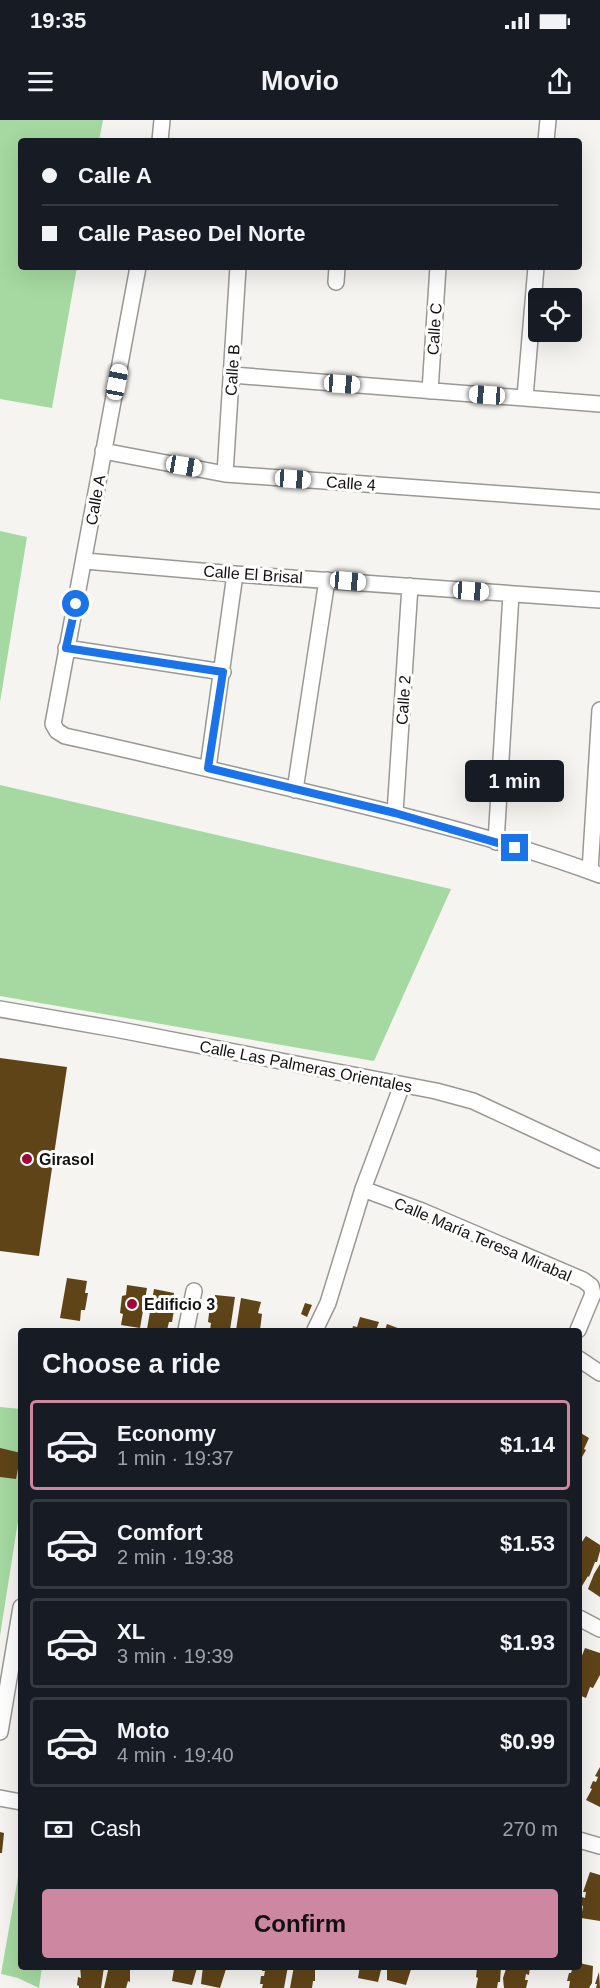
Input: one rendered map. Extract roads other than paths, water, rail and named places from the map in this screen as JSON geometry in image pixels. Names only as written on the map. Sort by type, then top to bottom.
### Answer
[{"type":"street","points":[[160,138],[162,120]]},
{"type":"street","points":[[546,138],[548,120]]},
{"type":"street","name":"Calle A","points":[[137,270],[53,724],[57,731],[65,736],[208,768]]},
{"type":"street","name":"Calle B","points":[[225,474],[238,270]]},
{"type":"street","name":"Calle C","points":[[430,390],[438,270]]},
{"type":"street","points":[[525,397],[536,270]]},
{"type":"street","points":[[232,375],[600,404]]},
{"type":"street","name":"Calle 4","points":[[104,451],[225,474],[600,501]]},
{"type":"street","name":"Calle El Brisal","points":[[85,561],[600,600]]},
{"type":"street","points":[[235,574],[208,768],[395,813],[595,873],[600,710]]},
{"type":"street","points":[[296,790],[327,580]]},
{"type":"street","name":"Calle 2","points":[[395,813],[410,586]]},
{"type":"street","points":[[496,842],[511,594]]},
{"type":"street","points":[[66,648],[223,672]]},
{"type":"street","name":"Calle Las Palmeras Orientales","points":[[0,1009],[436,1091],[473,1101],[600,1160]]},
{"type":"street","points":[[316,1328],[328,1303],[363,1190],[402,1085]]},
{"type":"street","name":"Calle María Teresa Mirabal","points":[[363,1190],[422,1211],[583,1280],[591,1286],[593,1294],[579,1328]]},
{"type":"street","points":[[186,1328],[194,1291]]},
{"type":"street","points":[[582,1361],[600,1373]]},
{"type":"street","points":[[582,1620],[600,1629]]},
{"type":"street","points":[[0,1732],[18,1625]]},
{"type":"street","points":[[0,1798],[18,1801]]},
{"type":"street","points":[[582,1841],[600,1846]]},
{"type":"place","name":"Girasol","points":[[27,1159]]},
{"type":"place","name":"Edificio 3","points":[[132,1304]]}]
